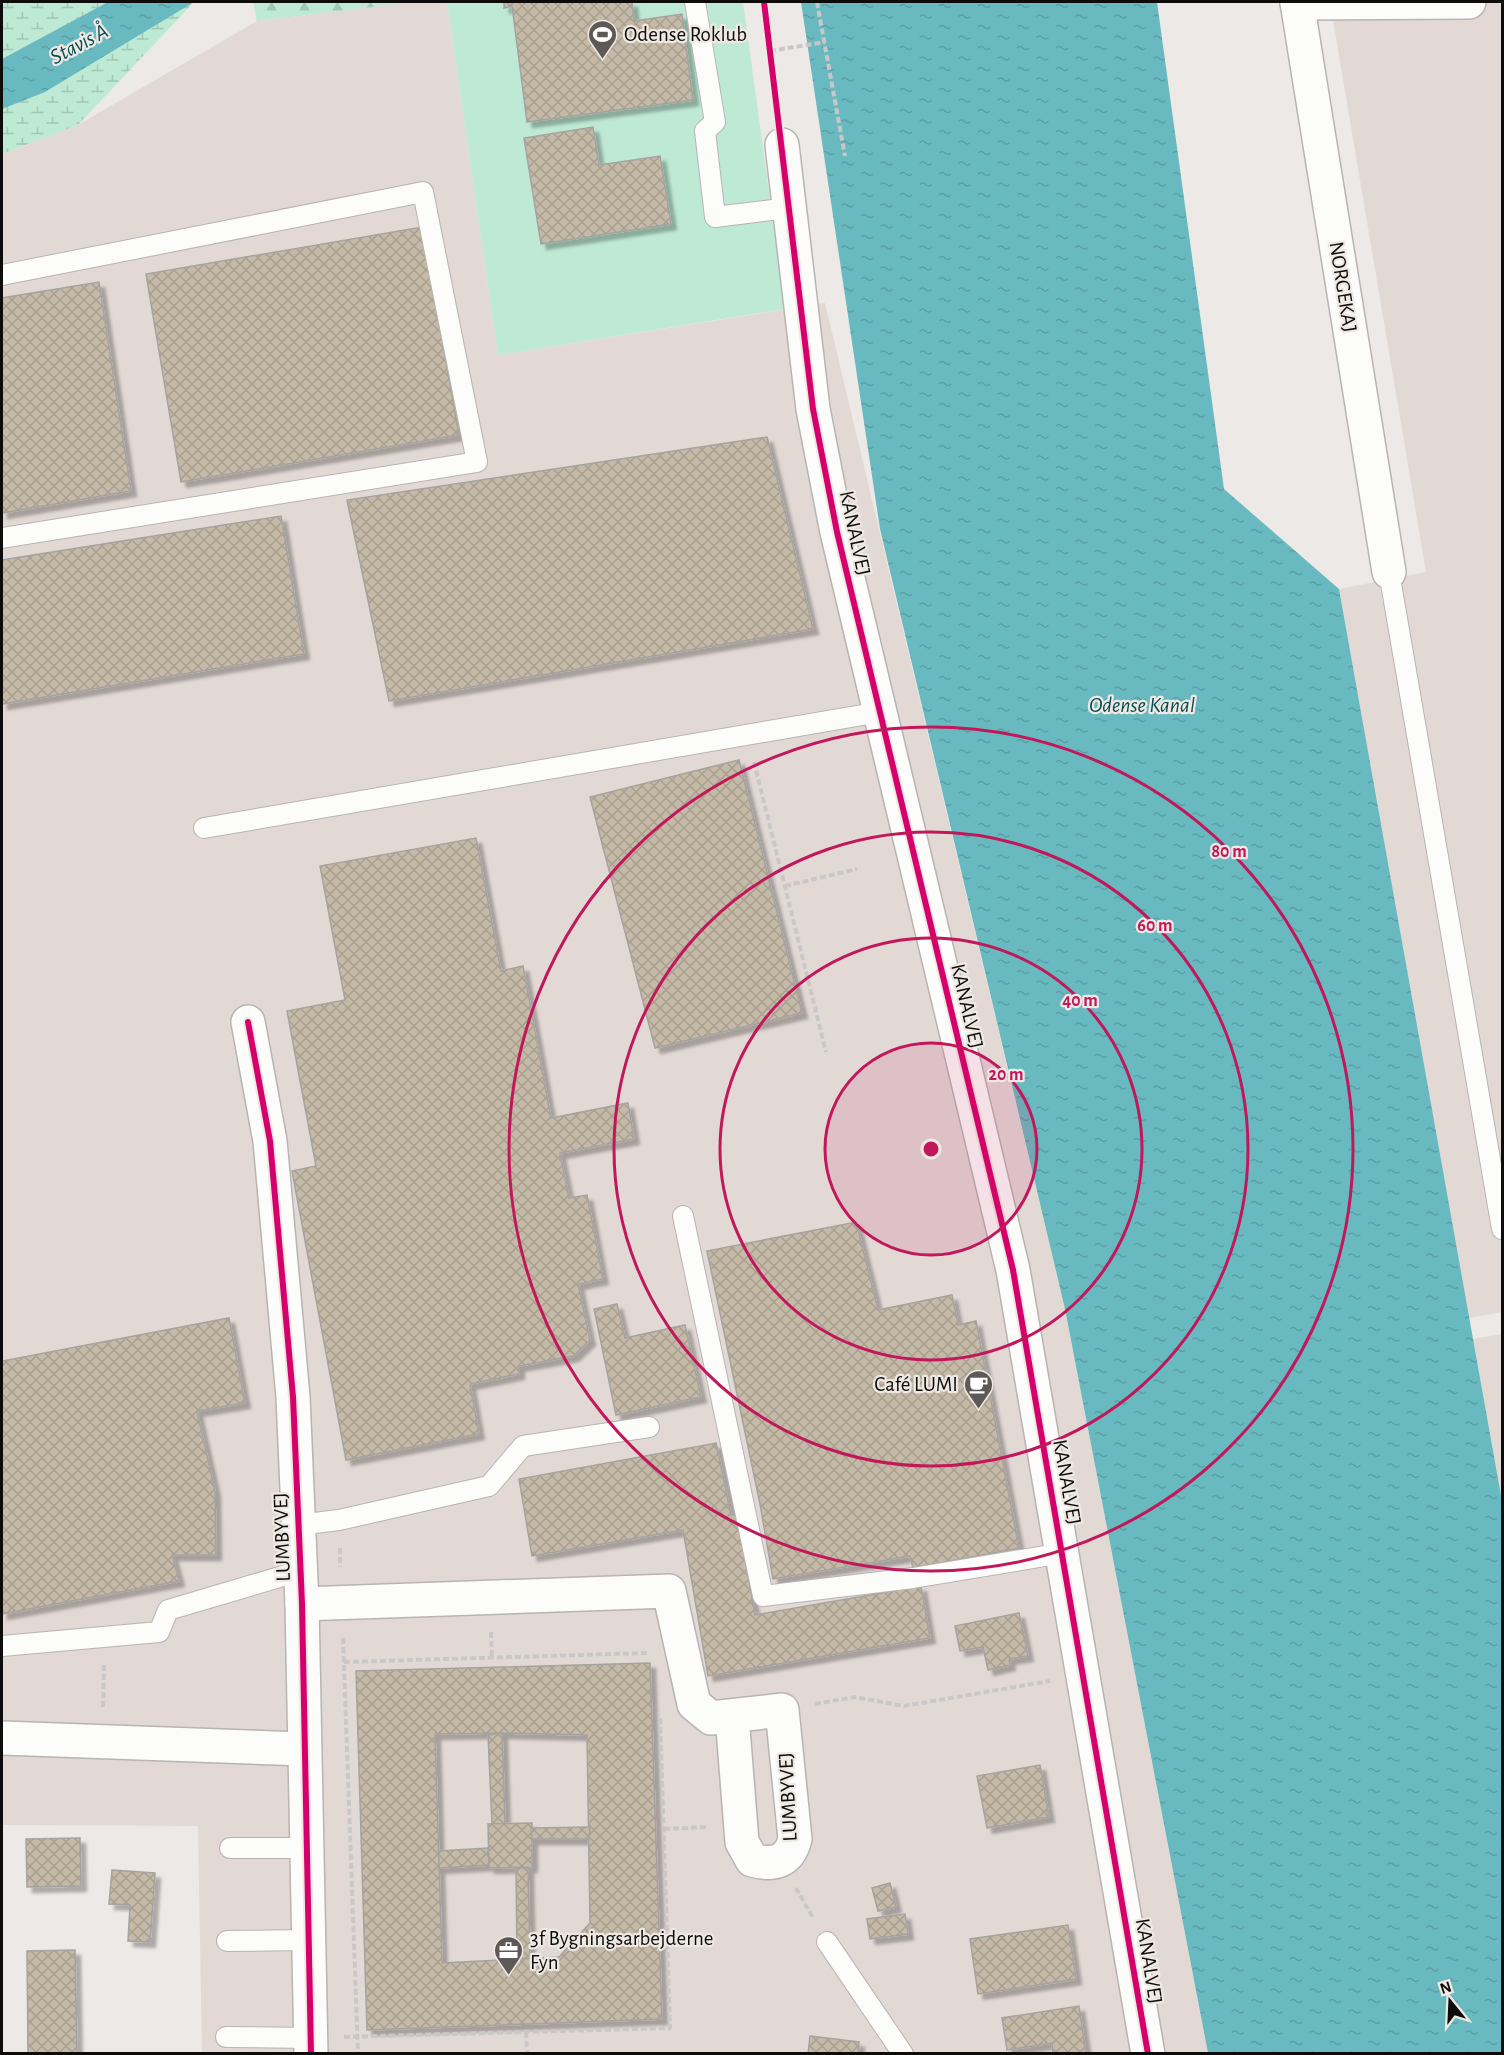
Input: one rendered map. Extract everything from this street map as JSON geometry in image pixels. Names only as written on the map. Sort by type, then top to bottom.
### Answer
[{"type":"street","points":[[1297,2],[1469,2]]},
{"type":"street","name":"NORGEKAJ","points":[[1297,2],[1389,572]]},
{"type":"street","name":"KANALVEJ","points":[[782,145],[813,409],[837,532],[1013,1270],[1085,1676],[1148,2054]]},
{"type":"street","name":"LUMBYVEJ","points":[[248,1022],[270,1141],[293,1397],[302,1604],[305,1848],[311,2046]]},
{"type":"street","name":"LUMBYVEJ","points":[[302,1604],[669,1591],[694,1704],[711,1718],[782,1710],[795,1839],[792,1852],[781,1861],[767,1864],[752,1860],[742,1842],[732,1716]]},
{"type":"street","points":[[2,1738],[303,1749]]},
{"type":"lane","points":[[695,2],[715,122],[705,131],[715,217],[789,208]]},
{"type":"lane","points":[[2,276],[423,192],[477,462],[2,538]]},
{"type":"lane","points":[[1389,572],[1503,1229]]},
{"type":"lane","points":[[204,828],[880,712]]},
{"type":"lane","points":[[683,1216],[763,1596],[913,1578],[1063,1553]]},
{"type":"lane","points":[[298,1525],[339,1520],[489,1486],[523,1446],[649,1427]]},
{"type":"lane","points":[[2,1646],[159,1632],[168,1610],[300,1571]]},
{"type":"lane","points":[[230,1848],[305,1848]]},
{"type":"lane","points":[[227,1941],[308,1940]]},
{"type":"lane","points":[[827,1942],[903,2054]]},
{"type":"lane","points":[[226,2037],[311,2046]]},
{"type":"path","points":[[817,2],[845,156]]},
{"type":"path","points":[[769,41],[772,63]]},
{"type":"path","points":[[770,51],[825,42]]},
{"type":"path","points":[[754,762],[826,1052]]},
{"type":"path","points":[[785,886],[857,869]]},
{"type":"path","points":[[101,1742],[105,1636]]},
{"type":"path","points":[[358,2054],[344,1662],[658,1653]]},
{"type":"path","points":[[782,1710],[855,1697],[904,1706],[1085,1676]]},
{"type":"path","points":[[311,2046],[358,2037],[670,2028],[660,1712]]},
{"type":"path","points":[[664,1829],[741,1826]]},
{"type":"path","points":[[781,1861],[827,1942]]},
{"type":"path","points":[[526,2032],[527,2054]]},
{"type":"shaded area","points":[[414,2],[447,2],[498,355],[825,303],[1065,1309],[1208,2053],[202,2053],[198,1826],[2,1825],[2,154],[78,125],[257,21]]},
{"type":"shaded area","points":[[1330,2],[1502,2],[1502,1312],[1469,1318],[1339,589],[1426,572]]},
{"type":"shaded area","points":[[1502,1334],[1502,1501],[1473,1339]]},
{"type":"green space","points":[[2,2],[194,2],[78,125],[2,154]]},
{"type":"green space","points":[[253,2],[414,2],[257,21]]},
{"type":"green space","points":[[447,2],[743,2],[785,309],[498,355]]},
{"type":"water","name":"Stavis Å","points":[[108,2],[194,2],[45,92],[2,109],[2,59]]},
{"type":"water","name":"Odense Kanal","points":[[801,2],[1157,2],[1224,489],[1339,589],[1502,1501],[1502,2053],[1208,2053],[1065,1309],[880,529]]},
{"type":"building","name":"Odense Roklub","points":[[504,2],[632,2],[634,21],[682,14],[693,100],[527,122],[512,6],[504,8]]},
{"type":"building","points":[[593,127],[599,165],[660,156],[671,224],[541,244],[524,138]]},
{"type":"building","points":[[422,227],[459,435],[181,482],[146,274]]},
{"type":"building","points":[[99,282],[131,491],[2,513],[2,298]]},
{"type":"building","points":[[767,437],[813,629],[389,701],[347,500]]},
{"type":"building","points":[[281,516],[304,654],[2,704],[2,560]]},
{"type":"building","points":[[739,760],[802,1013],[655,1048],[590,797]]},
{"type":"building","points":[[476,838],[501,971],[523,966],[551,1118],[628,1103],[634,1139],[560,1153],[569,1198],[587,1195],[603,1279],[578,1284],[590,1340],[573,1356],[519,1366],[519,1374],[470,1384],[479,1434],[346,1460],[292,1171],[316,1166],[287,1011],[345,1000],[320,866]]},
{"type":"building","points":[[856,1222],[878,1310],[952,1295],[958,1325],[976,1321],[1019,1548],[913,1568],[910,1556],[773,1579],[760,1504],[707,1251]]},
{"type":"building","points":[[617,1304],[625,1338],[685,1325],[701,1397],[616,1415],[594,1309]]},
{"type":"building","points":[[229,1318],[245,1403],[197,1411],[215,1491],[216,1555],[172,1555],[179,1581],[2,1614],[2,1361]]},
{"type":"building","points":[[716,1443],[731,1515],[737,1514],[755,1615],[921,1586],[930,1638],[708,1676],[683,1530],[532,1556],[519,1479]]},
{"type":"building","points":[[1019,1613],[1028,1656],[1009,1659],[1010,1665],[988,1670],[983,1647],[960,1651],[955,1626]]},
{"type":"building","points":[[650,1663],[662,2019],[367,2030],[356,1671]],"holes":[[[435,1734],[587,1735],[590,1923],[559,1957],[442,1963]]]},
{"type":"building","points":[[502,1733],[505,1824],[492,1824],[488,1735]]},
{"type":"building","points":[[1040,1765],[1049,1817],[987,1828],[977,1776]]},
{"type":"building","points":[[532,1823],[532,1867],[489,1868],[488,1824]]},
{"type":"building","points":[[590,1827],[589,1839],[532,1839],[531,1828]]},
{"type":"building","points":[[80,1838],[81,1886],[27,1887],[26,1839]]},
{"type":"building","points":[[488,1848],[489,1865],[439,1868],[439,1851]]},
{"type":"building","points":[[516,1868],[528,1868],[530,1958],[517,1959]]},
{"type":"building","points":[[112,1870],[155,1873],[150,1942],[128,1941],[130,1905],[109,1904]]},
{"type":"building","points":[[890,1883],[896,1907],[878,1911],[872,1888]]},
{"type":"building","points":[[905,1914],[908,1934],[870,1939],[867,1919]]},
{"type":"building","points":[[1068,1925],[1076,1979],[978,1994],[970,1939]]},
{"type":"building","points":[[75,1950],[77,2054],[28,2054],[27,1951]]},
{"type":"building","points":[[1079,2006],[1086,2054],[1053,2054],[1052,2043],[1007,2050],[1002,2018]]},
{"type":"building","points":[[810,2036],[859,2042],[858,2054],[808,2054]]},
{"type":"cycle path","points":[[764,2],[813,409],[837,532],[1013,1270],[1148,2054]]},
{"type":"cycle path","points":[[248,1022],[270,1141],[293,1397],[302,1604],[311,2054]]},
{"type":"place","name":"Odense Roklub","points":[[603,60]]},
{"type":"place","name":"Café LUMI","points":[[979,1410]]},
{"type":"place","name":"3f Bygningsarbejderne Fyn","points":[[509,1976]]}]
